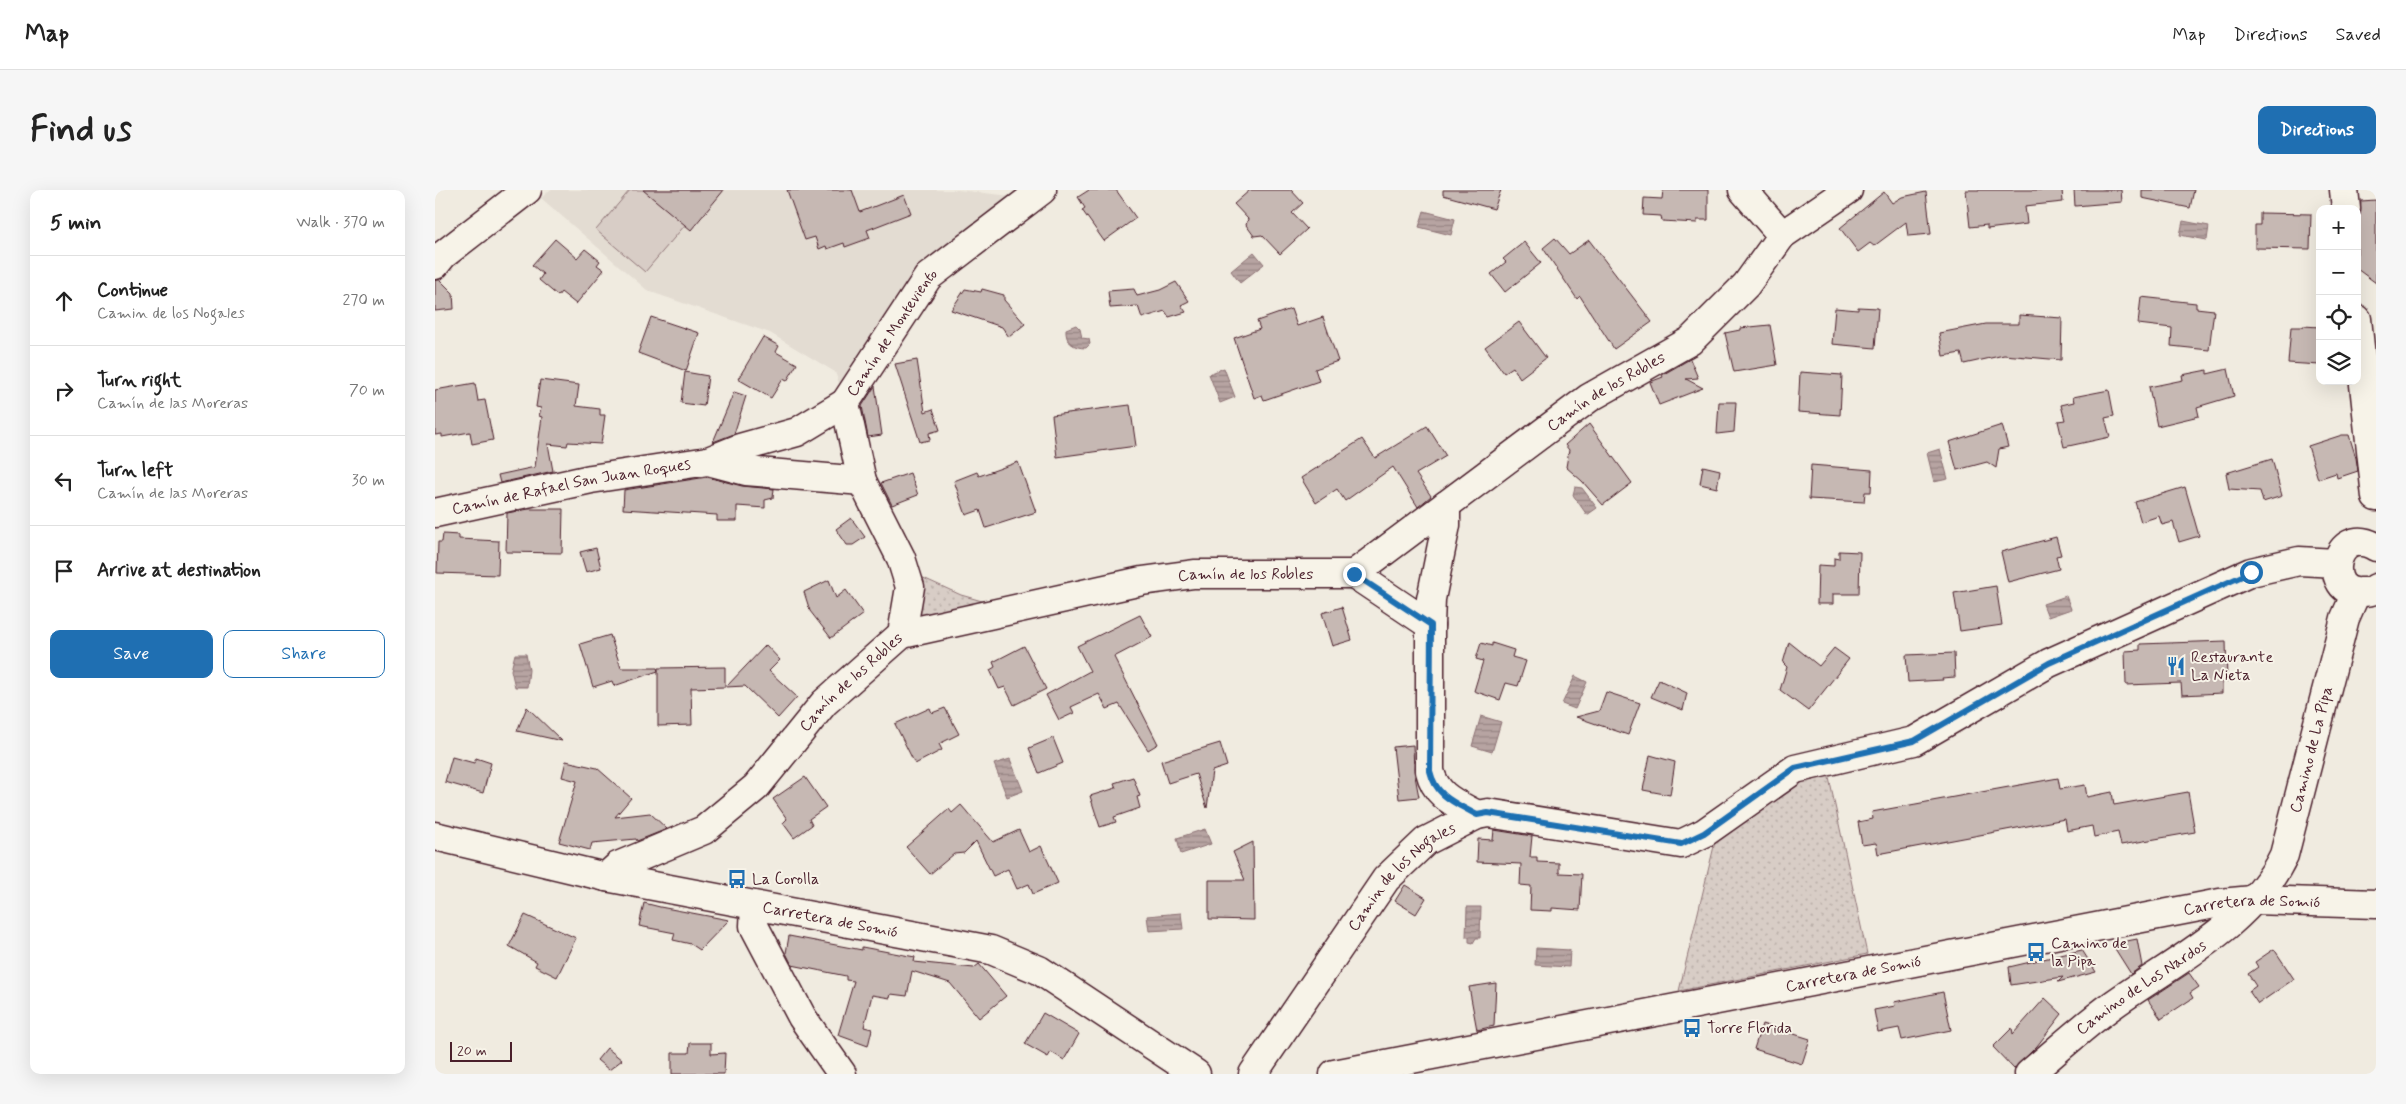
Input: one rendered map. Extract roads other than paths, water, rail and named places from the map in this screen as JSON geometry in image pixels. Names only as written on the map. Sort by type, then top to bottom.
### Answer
[{"type":"street","points":[[435,265],[443,255],[527,190]]},
{"type":"street","name":"Camín de Monteviento","points":[[902,634],[910,587],[901,558],[862,481],[845,403],[928,277],[1042,190]]},
{"type":"street","points":[[1743,190],[1782,235]]},
{"type":"street","name":"Camín de los Robles","points":[[606,878],[618,866],[703,830],[756,787],[824,703],[902,634],[1142,581],[1193,574],[1354,574],[1589,398],[1690,341],[1746,285],[1782,235],[1848,190]]},
{"type":"street","points":[[2344,190],[2345,205]]},
{"type":"street","points":[[2359,340],[2376,497]]},
{"type":"street","name":"Camín de Rafael San Juan Roques","points":[[435,513],[591,479],[708,461],[740,448],[797,432],[845,403]]},
{"type":"street","name":"Camín de Rafael San Juan Roques","points":[[708,461],[746,471],[862,481]]},
{"type":"street","points":[[1438,834],[1430,771],[1431,599],[1446,525],[1446,505]]},
{"type":"street","points":[[2366,590],[2345,586],[2337,576],[2336,563],[2342,550],[2354,542],[2368,542],[2376,546]]},
{"type":"street","name":"Camin de los Nogales","points":[[1253,1074],[1386,879],[1426,841],[1477,815],[1488,813],[1681,844],[1704,833],[1795,768],[1914,741],[2049,663],[2251,572],[2299,561],[2336,563]]},
{"type":"street","points":[[1354,574],[1431,625]]},
{"type":"street","name":"Camino de La Pipa","points":[[2253,900],[2274,877],[2284,855],[2345,618],[2366,590]]},
{"type":"street","points":[[1433,785],[1448,798],[1477,815]]},
{"type":"street","name":"Carretera de Somió","points":[[435,836],[606,878],[991,950],[1039,970],[1196,1074]]},
{"type":"street","name":"Carretera de Somió","points":[[1334,1074],[2220,904],[2253,900],[2376,904]]},
{"type":"street","name":"Camino de Los Nardos","points":[[2029,1074],[2113,1004],[2202,946],[2253,900]]},
{"type":"street","points":[[755,907],[754,926],[802,1017],[842,1074]]},
{"type":"place","name":"Restaurante La Nieta","points":[[2176,666]]},
{"type":"place","name":"La Corolla","points":[[737,879]]},
{"type":"place","name":"Camino de la Pipa","points":[[2036,952]]},
{"type":"place","name":"Torre Florida","points":[[1692,1028]]}]
